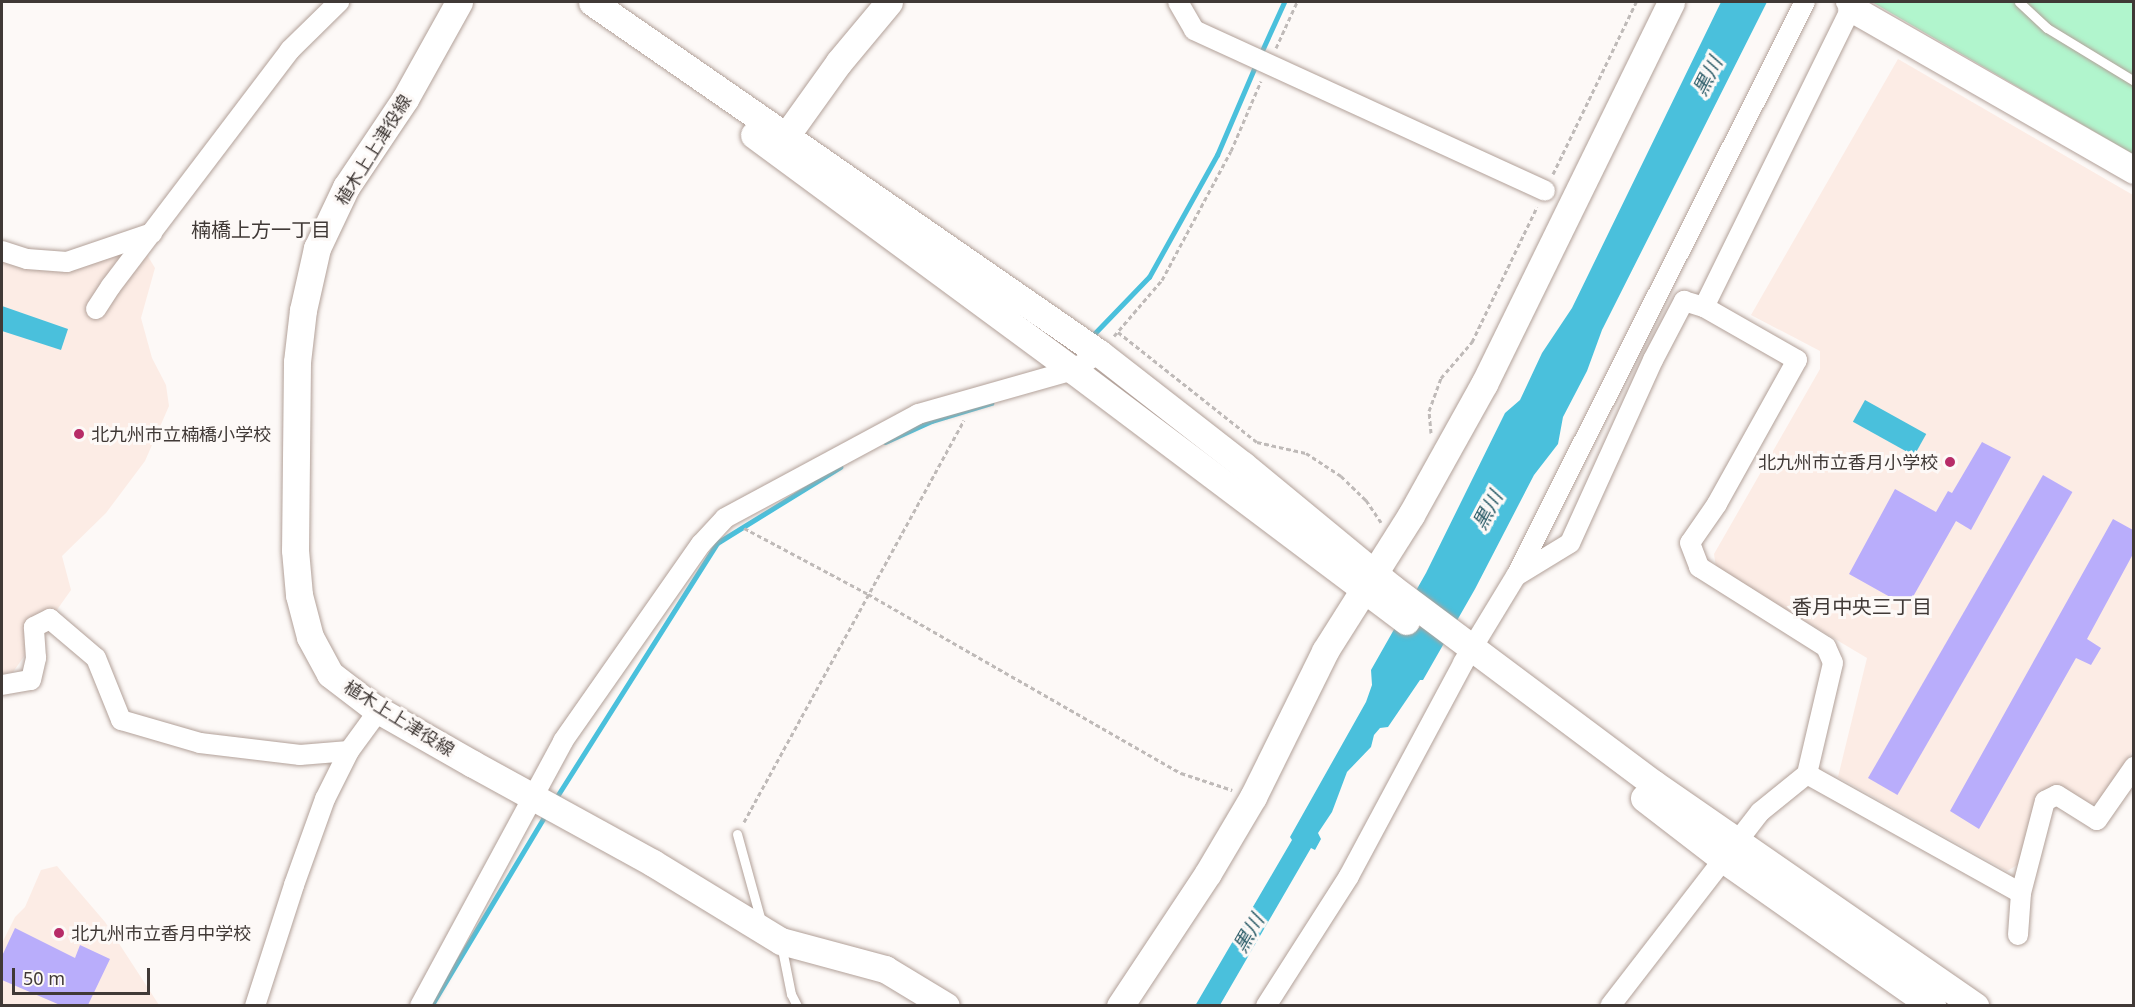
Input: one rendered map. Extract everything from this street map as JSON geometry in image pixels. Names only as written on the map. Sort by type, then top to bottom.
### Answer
[{"type":"street","points":[[96,309],[290,50],[339,2]]},
{"type":"street","name":"植木上上津役線","points":[[459,2],[405,99],[346,187],[317,248],[303,310],[297,362],[295,550],[299,595],[310,637],[330,674],[379,710],[653,863],[772,936],[885,969],[946,1005]]},
{"type":"street","points":[[572,2],[690,84],[832,194],[1377,588],[1730,850],[1932,1005]]},
{"type":"street","points":[[592,2],[1099,353],[1243,465],[1377,588]]},
{"type":"street","points":[[786,136],[838,62],[889,2]]},
{"type":"street","points":[[1178,2],[1194,30],[1545,191]]},
{"type":"street","points":[[1120,1005],[1208,873],[1253,797],[1325,651],[1377,588],[1393,542],[1484,384],[1671,2]]},
{"type":"street","points":[[1266,1005],[1349,876],[1468,656],[1516,576],[1805,2]]},
{"type":"street","points":[[1704,307],[1849,5],[2133,170]]},
{"type":"street","points":[[2,251],[27,259],[67,262],[152,233]]},
{"type":"street","points":[[1516,576],[1570,543],[1653,360],[1684,301],[1704,307],[1797,360],[1717,504],[1690,543],[1699,567],[1826,647],[1833,663],[1807,774],[1760,812],[1611,1005]]},
{"type":"street","points":[[420,1005],[563,741],[701,544],[725,518],[918,414],[1073,370],[1099,353]]},
{"type":"street","points":[[2,685],[31,680],[36,658],[34,627],[50,619],[96,658],[121,720],[200,743],[300,755],[349,751]]},
{"type":"street","points":[[255,1005],[302,863],[326,799],[349,751],[379,710]]},
{"type":"street","points":[[2018,934],[2021,893],[2045,801],[2057,795],[2097,820],[2133,767]]},
{"type":"street","points":[[1807,774],[2021,893]]},
{"type":"street","points":[[1730,850],[1975,1005]]},
{"type":"lane","points":[[2019,2],[2047,28],[2133,81]]},
{"type":"lane","points":[[737,834],[791,994],[797,1005]]},
{"type":"path","points":[[1099,353],[1162,280],[1231,151],[1297,2]]},
{"type":"path","points":[[1431,438],[1429,411],[1441,378],[1472,342],[1636,2]]},
{"type":"path","points":[[1118,332],[1257,442],[1306,453],[1341,476],[1366,500],[1393,542]]},
{"type":"path","points":[[737,834],[976,398]]},
{"type":"path","points":[[725,518],[868,594],[1181,773],[1253,797]]},
{"type":"shaded area","name":"北九州市立香月小学校","points":[[1898,59],[2133,195],[2133,751],[2098,802],[2091,804],[2057,785],[2039,793],[2019,864],[2007,871],[1838,777],[1867,658],[1716,568],[1714,554],[1820,369],[1820,351],[1751,315]]},
{"type":"shaded area","name":"北九州市立楠橋小学校","points":[[110,252],[146,253],[155,268],[141,318],[152,358],[166,385],[169,406],[145,461],[106,513],[62,556],[71,590],[13,672],[2,674],[2,258]]},
{"type":"shaded area","name":"北九州市立香月中学校","points":[[57,866],[105,922],[159,1005],[2,1005],[2,943],[15,917],[25,907],[41,870]]},
{"type":"green space","points":[[1872,2],[2133,2],[2133,154]]},
{"type":"water","name":"黒川","points":[[1721,2],[1767,2],[1602,330],[1587,371],[1563,417],[1558,444],[1534,475],[1475,589],[1423,680],[1420,680],[1388,727],[1380,728],[1374,735],[1371,747],[1347,772],[1332,812],[1318,833],[1321,839],[1315,850],[1311,848],[1220,1005],[1195,1006],[1292,840],[1290,837],[1366,702],[1372,685],[1371,670],[1426,573],[1505,413],[1520,400],[1542,353],[1572,308]]},
{"type":"water","points":[[2,306],[68,329],[61,350],[2,331]]},
{"type":"water","points":[[1865,400],[1926,434],[1914,456],[1853,422]]},
{"type":"building","points":[[1982,442],[2011,457],[1971,530],[1956,521],[1910,602],[1902,597],[1899,602],[1849,574],[1895,489],[1936,512],[1948,491],[1952,493]]},
{"type":"building","points":[[2043,475],[2072,492],[1897,795],[1868,778]]},
{"type":"building","points":[[2113,519],[2133,530],[2133,554],[2087,639],[2101,648],[2091,665],[2076,658],[1979,829],[1950,811]]},
{"type":"building","points":[[15,928],[75,958],[80,945],[110,959],[88,1005],[60,1005],[2,980],[2,956]]},
{"type":"waterway","points":[[1260,55],[1284,2]]},
{"type":"waterway","points":[[1090,338],[1149,277],[1217,155],[1256,64]]},
{"type":"waterway","points":[[885,442],[931,421],[991,403]]},
{"type":"waterway","points":[[554,801],[717,543],[840,467]]},
{"type":"waterway","points":[[431,1006],[546,814]]},
{"type":"place","name":"北九州市立楠橋小学校","points":[[79,434]]},
{"type":"place","name":"北九州市立香月小学校","points":[[1950,462]]},
{"type":"place","name":"北九州市立香月中学校","points":[[59,933]]},
{"type":"district","name":"楠橋上方一丁目","points":[[261,229]]},
{"type":"district","name":"香月中央三丁目","points":[[1862,606]]}]
